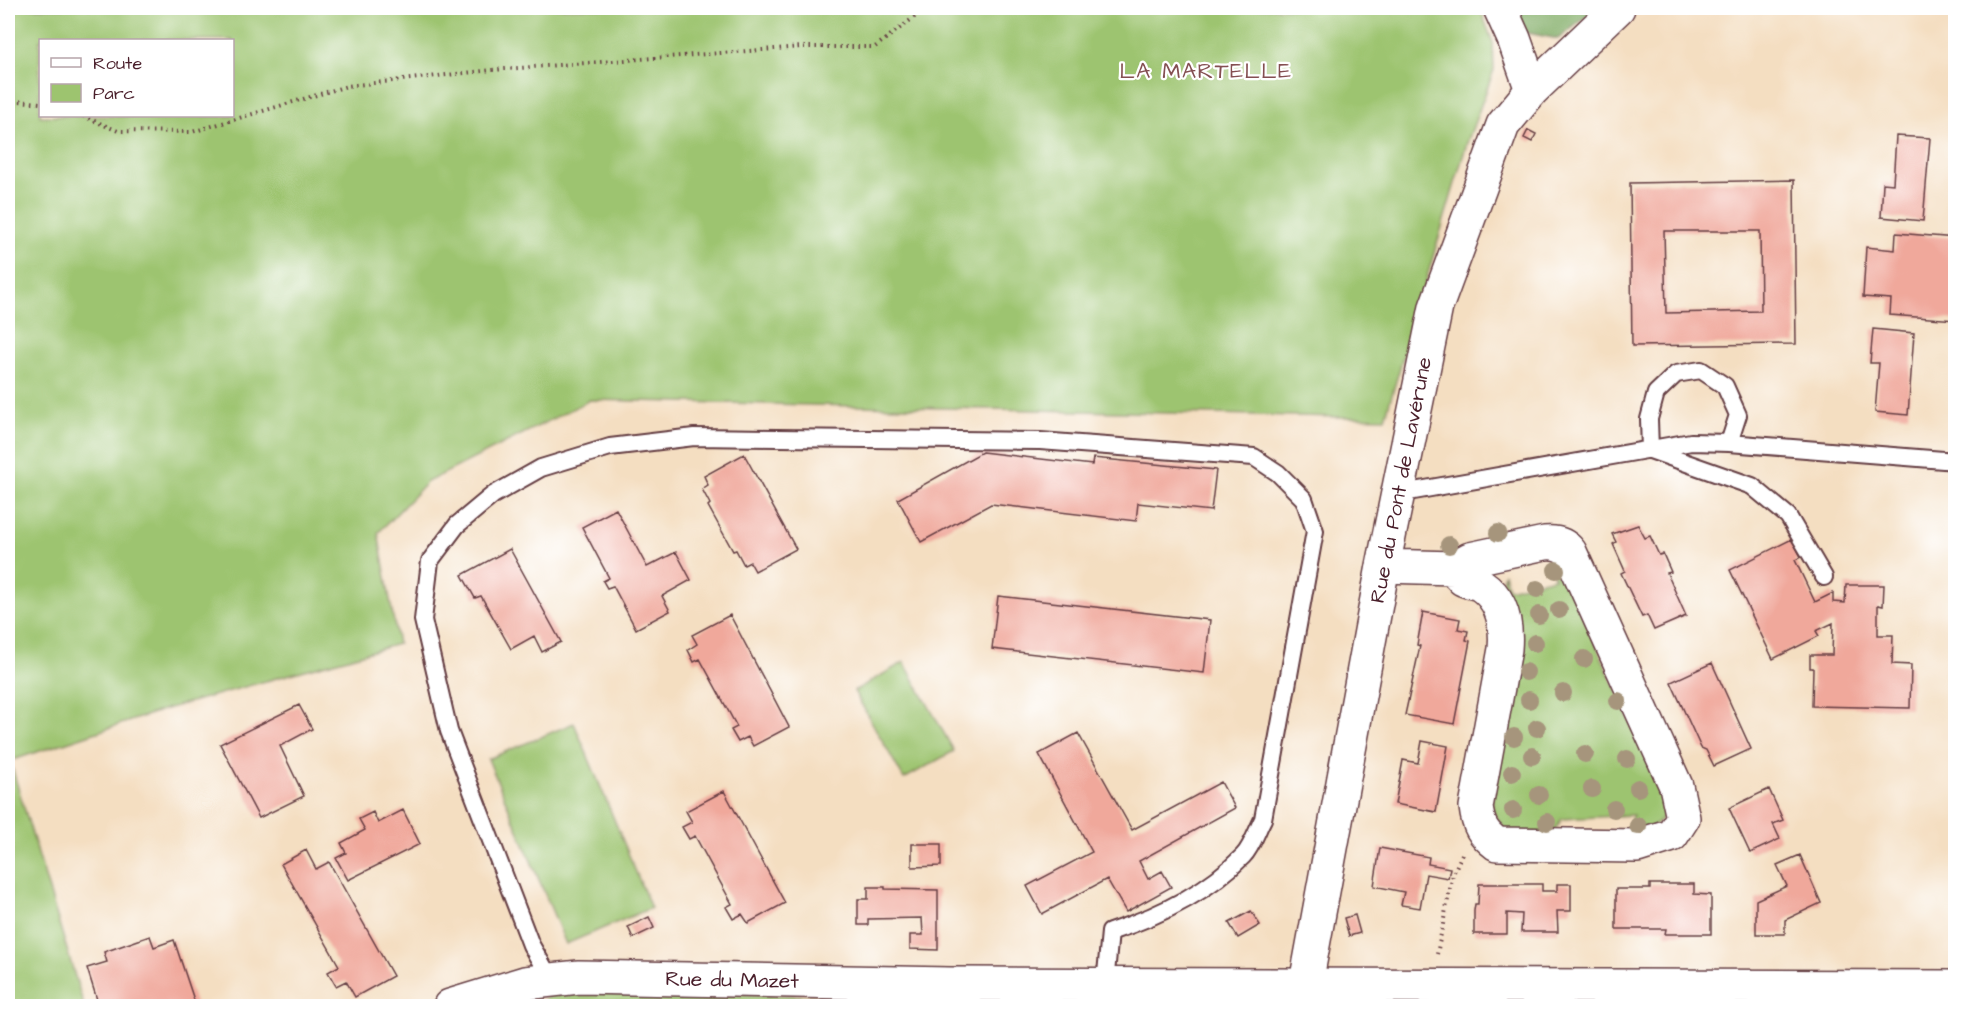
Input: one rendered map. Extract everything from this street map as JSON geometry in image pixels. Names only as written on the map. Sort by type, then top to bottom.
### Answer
[{"type":"street","points":[[1500,8],[1532,90]]},
{"type":"street","name":"Rue du Pont de Lavérune","points":[[1304,996],[1383,566],[1436,307],[1503,125],[1532,90],[1618,8]]},
{"type":"street","points":[[1383,566],[1454,568],[1470,559],[1545,543],[1552,542],[1566,547],[1676,786],[1683,818],[1672,835],[1637,846],[1497,844],[1482,831],[1477,819],[1476,807],[1505,649],[1506,631],[1503,616],[1496,601],[1481,585],[1463,579],[1454,568]]},
{"type":"street","name":"Rue du Mazet","points":[[450,1006],[525,983],[579,977],[938,984],[1105,984],[1304,996],[1435,987],[1956,987]]},
{"type":"lane","points":[[1650,450],[1649,419],[1656,393],[1676,374],[1701,370],[1725,386],[1738,415],[1729,443]]},
{"type":"lane","points":[[551,980],[531,945],[449,731],[423,620],[430,561],[457,525],[493,495],[541,468],[610,447],[694,437],[1040,441],[1254,458],[1278,473],[1304,499],[1315,531],[1263,819],[1245,854],[1197,894],[1138,922],[1110,932],[1105,984]]},
{"type":"lane","points":[[1397,495],[1691,442],[1956,460]]},
{"type":"lane","points":[[1650,450],[1752,486],[1788,516],[1824,577]]},
{"type":"path","points":[[85,117],[118,131],[192,132],[347,86],[540,66],[802,47],[875,47],[916,16],[912,8]]},
{"type":"path","points":[[8,100],[39,103]]},
{"type":"path","points":[[1435,987],[1437,954],[1454,874],[1459,858],[1482,831]]},
{"type":"green space","points":[[8,8],[1480,8],[1493,43],[1494,70],[1467,143],[1385,418],[590,400],[427,482],[378,533],[398,644],[166,709],[10,761],[84,1006],[8,1006]]},
{"type":"green space","points":[[1507,8],[1598,8],[1558,39],[1518,31]]},
{"type":"green space","points":[[1551,562],[1559,562],[1667,803],[1665,812],[1657,823],[1646,829],[1624,834],[1633,815],[1562,819],[1552,834],[1507,831],[1494,814],[1492,805],[1505,590],[1502,581],[1504,573],[1508,589],[1554,578]]},
{"type":"green space","points":[[904,662],[954,751],[904,779],[854,691]]},
{"type":"green space","points":[[574,723],[651,908],[566,944],[488,759]]},
{"type":"green space","points":[[550,989],[1191,1006],[542,1006]]},
{"type":"building","points":[[1528,130],[1536,134],[1532,142],[1524,138]]},
{"type":"building","points":[[1896,136],[1930,138],[1923,221],[1881,217],[1883,183],[1893,184]]},
{"type":"building","points":[[1794,180],[1796,344],[1632,346],[1630,183]],"holes":[[[1664,231],[1760,231],[1761,311],[1666,313]]]},
{"type":"building","points":[[1896,233],[1956,238],[1956,320],[1890,315],[1891,299],[1863,297],[1866,247],[1895,250]]},
{"type":"building","points":[[1873,329],[1914,333],[1908,415],[1875,412],[1879,363],[1870,363]]},
{"type":"building","points":[[982,452],[1092,465],[1093,458],[1216,470],[1211,511],[1138,503],[1136,521],[991,504],[921,542],[898,499]]},
{"type":"building","points":[[744,454],[796,549],[755,571],[750,562],[744,565],[736,550],[733,551],[708,506],[710,504],[702,489],[708,485],[704,476]]},
{"type":"building","points":[[616,509],[647,567],[676,552],[691,580],[662,596],[670,611],[636,629],[613,586],[607,588],[603,581],[609,578],[582,527]]},
{"type":"building","points":[[1638,525],[1645,538],[1650,536],[1659,555],[1663,554],[1671,572],[1667,573],[1686,616],[1654,630],[1647,615],[1642,617],[1621,573],[1625,571],[1613,544],[1616,542],[1612,534]]},
{"type":"building","points":[[1792,539],[1801,557],[1795,560],[1815,602],[1833,593],[1833,602],[1845,603],[1846,585],[1884,585],[1883,606],[1878,605],[1878,635],[1893,635],[1892,664],[1911,665],[1910,708],[1812,706],[1813,668],[1810,668],[1810,655],[1832,655],[1833,623],[1816,631],[1819,636],[1773,659],[1730,570]]},
{"type":"building","points":[[510,549],[561,642],[542,652],[534,636],[511,649],[481,596],[475,598],[462,575]]},
{"type":"building","points":[[998,596],[1210,620],[1204,673],[992,649]]},
{"type":"building","points":[[1423,612],[1460,619],[1458,629],[1468,631],[1466,640],[1470,641],[1454,724],[1405,715],[1420,646],[1417,645]]},
{"type":"building","points":[[730,615],[789,727],[753,746],[748,737],[738,742],[731,730],[737,727],[700,659],[694,662],[688,650],[697,644],[692,635]]},
{"type":"building","points":[[1712,663],[1751,749],[1714,766],[1706,750],[1701,748],[1671,682]]},
{"type":"building","points":[[299,705],[312,729],[280,746],[304,796],[259,818],[220,744]]},
{"type":"building","points":[[1078,733],[1132,830],[1221,782],[1235,808],[1139,861],[1148,879],[1162,871],[1171,887],[1126,912],[1107,879],[1042,914],[1027,886],[1092,852],[1039,754]]},
{"type":"building","points":[[1422,741],[1448,746],[1436,812],[1395,804],[1403,760],[1418,763]]},
{"type":"building","points":[[1769,789],[1783,820],[1773,824],[1780,839],[1750,853],[1729,808]]},
{"type":"building","points":[[724,791],[785,903],[748,923],[742,914],[733,919],[726,907],[732,904],[695,836],[689,839],[682,827],[692,822],[686,811]]},
{"type":"building","points":[[403,810],[420,844],[348,880],[336,858],[346,853],[341,843],[365,830],[359,819],[373,812],[378,823]]},
{"type":"building","points":[[912,844],[941,844],[941,866],[912,867]]},
{"type":"building","points":[[1380,848],[1429,857],[1428,864],[1450,868],[1448,878],[1426,874],[1420,908],[1401,905],[1404,892],[1374,886]]},
{"type":"building","points":[[306,850],[316,869],[329,862],[393,976],[355,997],[346,981],[336,986],[328,972],[339,966],[281,864]]},
{"type":"building","points":[[1800,855],[1821,903],[1785,920],[1785,934],[1756,934],[1756,900],[1787,886],[1777,865]]},
{"type":"building","points":[[1479,884],[1542,884],[1542,891],[1557,891],[1557,884],[1571,884],[1571,911],[1557,911],[1558,932],[1521,932],[1522,914],[1507,913],[1507,934],[1474,934],[1474,911],[1475,904],[1478,904]]},
{"type":"building","points":[[1650,884],[1694,884],[1694,894],[1711,895],[1711,934],[1665,934],[1666,929],[1616,929],[1616,889],[1650,889]]},
{"type":"building","points":[[868,887],[938,890],[938,950],[910,949],[910,935],[923,935],[922,918],[868,919],[868,925],[858,925],[858,899],[868,899]]},
{"type":"building","points":[[1251,911],[1260,925],[1238,938],[1229,923]]},
{"type":"building","points":[[1355,915],[1360,933],[1349,936],[1344,918]]},
{"type":"building","points":[[649,917],[654,928],[633,938],[628,927]]},
{"type":"building","points":[[150,936],[154,947],[174,940],[196,1006],[99,1006],[87,968],[107,962],[104,952]]},
{"type":"district","name":"LA MARTELLE","points":[[1206,71]]}]
